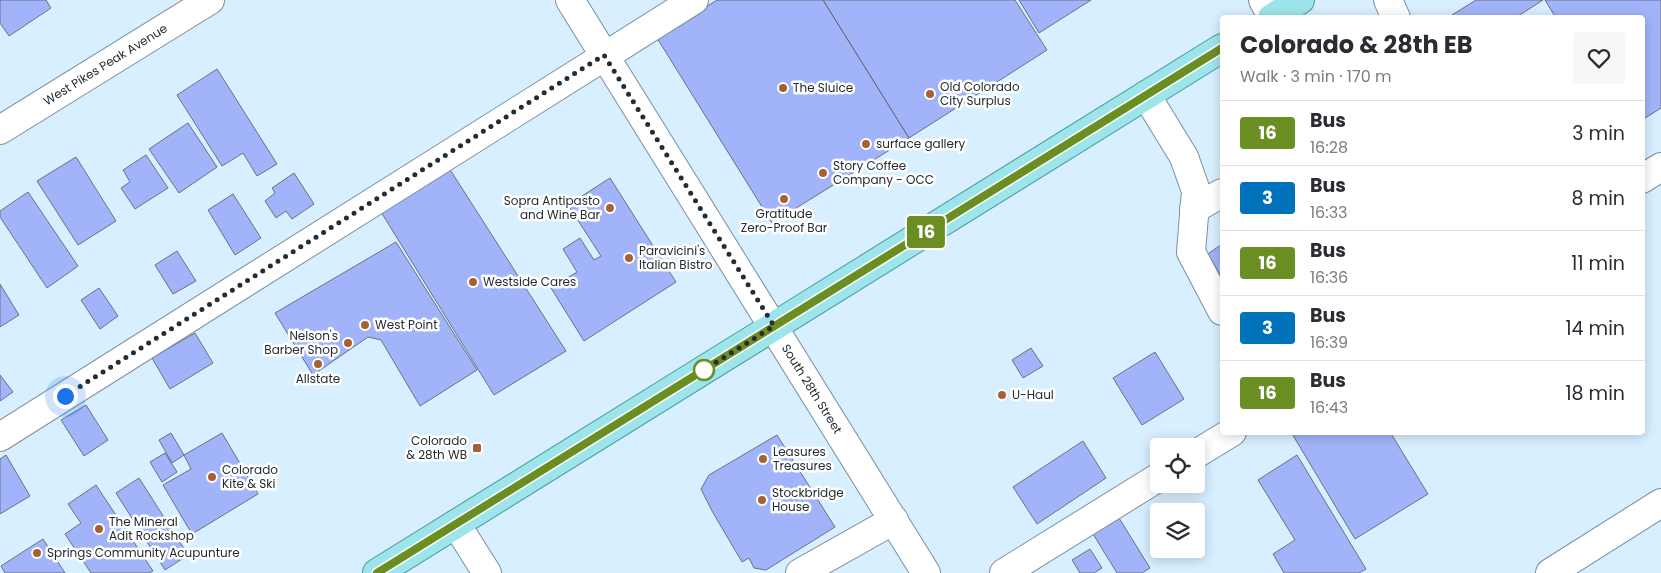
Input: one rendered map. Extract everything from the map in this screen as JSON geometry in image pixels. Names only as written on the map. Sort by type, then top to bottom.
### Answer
[{"type":"main road","points":[[1275,15],[1300,0]]},
{"type":"main road","points":[[377,573],[1220,49]]},
{"type":"street","name":"West Pikes Peak Avenue","points":[[0,130],[210,0]]},
{"type":"street","name":"South 28th Street","points":[[570,0],[926,573]]},
{"type":"street","points":[[0,437],[694,0]]},
{"type":"street","points":[[1262,0],[1271,15]]},
{"type":"street","points":[[1388,0],[1395,15]]},
{"type":"street","points":[[1146,95],[1184,157],[1196,190],[1191,252],[1220,308]]},
{"type":"street","points":[[1645,177],[1661,167]]},
{"type":"street","points":[[1194,209],[1220,194]]},
{"type":"street","points":[[1205,448],[1227,435]]},
{"type":"street","points":[[1004,573],[1150,483]]},
{"type":"street","points":[[1550,573],[1661,503]]},
{"type":"street","points":[[800,573],[894,520]]},
{"type":"street","points":[[456,524],[488,573]]},
{"type":"building","points":[[0,0],[46,0],[51,8],[9,36],[0,23]]},
{"type":"building","name":"The Sluice","points":[[717,0],[823,0],[909,138],[772,223],[657,38]]},
{"type":"building","name":"Old Colorado City Surplus","points":[[823,0],[1015,0],[1047,50],[909,138]]},
{"type":"building","points":[[1019,0],[1091,0],[1039,33]]},
{"type":"building","points":[[1476,0],[1543,0],[1520,15],[1452,15]]},
{"type":"building","points":[[1545,0],[1661,0],[1661,108],[1645,118],[1645,15],[1554,15]]},
{"type":"building","points":[[217,69],[277,164],[257,176],[243,153],[222,166],[177,95]]},
{"type":"building","points":[[188,123],[217,167],[179,193],[149,149]]},
{"type":"building","points":[[146,155],[168,188],[135,209],[121,188],[130,182],[123,170]]},
{"type":"building","points":[[76,157],[116,221],[78,245],[37,181]]},
{"type":"building","name":"Westside Cares","points":[[449,168],[566,351],[494,395],[381,212]]},
{"type":"building","points":[[294,173],[314,204],[292,219],[286,211],[276,218],[265,201],[275,193],[272,188]]},
{"type":"building","name":"Paravicini's Italian Bistro","points":[[610,178],[676,282],[584,341],[551,288],[577,272],[563,249],[580,238],[594,260],[601,256],[568,205]]},
{"type":"building","points":[[28,192],[78,266],[47,288],[0,217],[0,211]]},
{"type":"building","points":[[233,194],[261,238],[235,255],[208,210]]},
{"type":"building","name":"West Point","points":[[396,242],[477,370],[420,406],[381,340],[368,337],[313,375],[275,313]]},
{"type":"building","points":[[1220,245],[1220,275],[1208,254]]},
{"type":"building","points":[[177,251],[196,281],[173,294],[155,265]]},
{"type":"building","points":[[0,284],[19,315],[0,327]]},
{"type":"building","points":[[99,288],[118,316],[100,329],[81,300]]},
{"type":"building","points":[[195,333],[213,363],[170,389],[152,358]]},
{"type":"building","points":[[1031,348],[1043,366],[1023,378],[1012,360]]},
{"type":"building","points":[[1155,352],[1184,399],[1142,425],[1113,378]]},
{"type":"building","points":[[0,375],[13,392],[0,401]]},
{"type":"building","points":[[86,405],[108,440],[84,456],[61,420]]},
{"type":"building","points":[[171,433],[184,455],[172,463],[159,440]]},
{"type":"building","name":"Colorado Kite & Ski","points":[[222,433],[258,494],[192,534],[163,485],[191,469],[184,455]]},
{"type":"building","name":"Stockbridge House","points":[[777,435],[835,527],[766,570],[754,568],[749,558],[742,562],[701,489],[709,475]]},
{"type":"building","points":[[1293,435],[1392,435],[1428,494],[1355,539]]},
{"type":"building","points":[[1083,441],[1106,478],[1037,524],[1013,487]]},
{"type":"building","points":[[165,453],[177,472],[162,482],[150,462]]},
{"type":"building","points":[[6,455],[30,496],[0,514],[0,459]]},
{"type":"building","points":[[1297,455],[1366,569],[1359,573],[1284,573],[1273,554],[1295,540],[1258,480]]},
{"type":"building","points":[[139,478],[188,555],[165,570],[116,493]]},
{"type":"building","name":"The Mineral Adit Rockshop","points":[[96,485],[153,571],[149,573],[91,573],[65,534],[81,523],[68,504]]},
{"type":"building","points":[[1119,518],[1150,568],[1142,573],[1117,573],[1093,534]]},
{"type":"building","name":"Springs Community Acupunture","points":[[43,539],[65,573],[5,573],[1,566]]},
{"type":"building","points":[[1090,549],[1102,568],[1094,573],[1080,573],[1072,560]]},
{"type":"bus line","name":"16","points":[[377,573],[1220,49]]},
{"type":"place","name":"The Sluice","points":[[783,88]]},
{"type":"place","name":"Old Colorado City Surplus","points":[[930,94]]},
{"type":"place","name":"surface gallery","points":[[866,144]]},
{"type":"place","name":"Story Coffee Company - OCC","points":[[823,173]]},
{"type":"place","name":"Gratitude Zero-Proof Bar","points":[[784,199]]},
{"type":"place","name":"Sopra Antipasto and Wine Bar","points":[[610,208]]},
{"type":"place","name":"Paravicini's Italian Bistro","points":[[629,258]]},
{"type":"place","name":"Westside Cares","points":[[473,282]]},
{"type":"place","name":"West Point","points":[[365,325]]},
{"type":"place","name":"Nelson's Barber Shop","points":[[348,343]]},
{"type":"place","name":"Allstate","points":[[318,364]]},
{"type":"place","name":"U-Haul","points":[[1002,395]]},
{"type":"place","name":"Colorado & 28th WB","points":[[477,448]]},
{"type":"place","name":"Leasures Treasures","points":[[763,459]]},
{"type":"place","name":"Colorado Kite & Ski","points":[[212,477]]},
{"type":"place","name":"Stockbridge House","points":[[762,500]]},
{"type":"place","name":"The Mineral Adit Rockshop","points":[[99,529]]},
{"type":"place","name":"Springs Community Acupunture","points":[[37,553]]},
{"type":"route","points":[[65,396],[604,55],[774,326],[704,370]]}]
